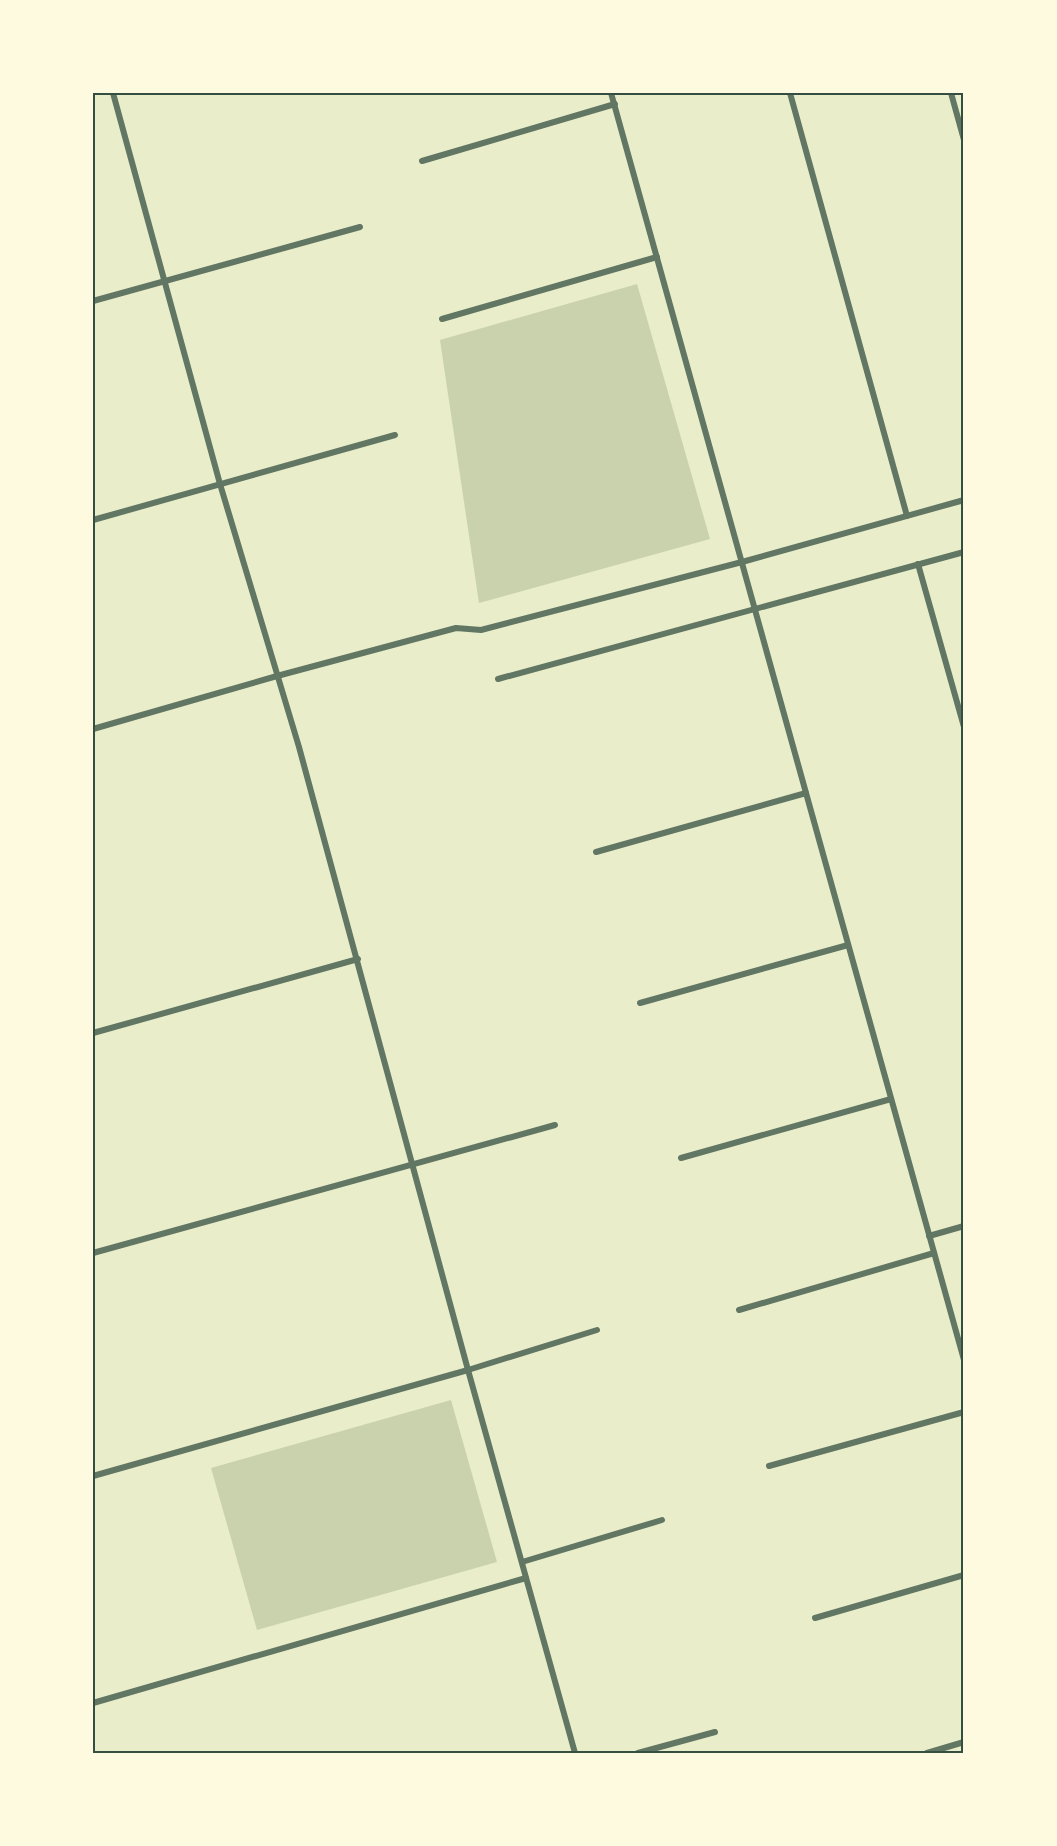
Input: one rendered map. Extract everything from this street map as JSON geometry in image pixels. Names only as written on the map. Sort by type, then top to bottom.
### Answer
[{"type":"street","points":[[113,93],[220,484],[299,747],[468,1370],[575,1753]]},
{"type":"street","points":[[611,93],[964,1360]]},
{"type":"street","points":[[790,93],[907,516]]},
{"type":"street","points":[[951,93],[964,140]]},
{"type":"street","points":[[422,160],[615,104]]},
{"type":"street","points":[[93,301],[360,227]]},
{"type":"street","points":[[442,319],[657,257]]},
{"type":"street","points":[[93,520],[395,435]]},
{"type":"street","points":[[93,729],[456,628],[481,630],[742,562],[964,500]]},
{"type":"street","points":[[498,679],[964,552]]},
{"type":"street","points":[[918,564],[964,727]]},
{"type":"street","points":[[596,852],[806,793]]},
{"type":"street","points":[[640,1003],[848,945]]},
{"type":"street","points":[[93,1033],[358,959]]},
{"type":"street","points":[[681,1158],[891,1100]]},
{"type":"street","points":[[93,1253],[555,1125]]},
{"type":"street","points":[[929,1236],[964,1226]]},
{"type":"street","points":[[739,1310],[934,1253]]},
{"type":"street","points":[[93,1476],[468,1370],[597,1330]]},
{"type":"street","points":[[769,1466],[964,1412]]},
{"type":"street","points":[[522,1562],[662,1520]]},
{"type":"street","points":[[815,1618],[964,1575]]},
{"type":"street","points":[[93,1703],[526,1578]]},
{"type":"street","points":[[638,1753],[715,1732]]},
{"type":"street","points":[[927,1753],[964,1742]]},
{"type":"green space","points":[[637,284],[710,539],[479,603],[440,340]]},
{"type":"green space","points":[[451,1400],[497,1562],[257,1630],[211,1468]]}]
